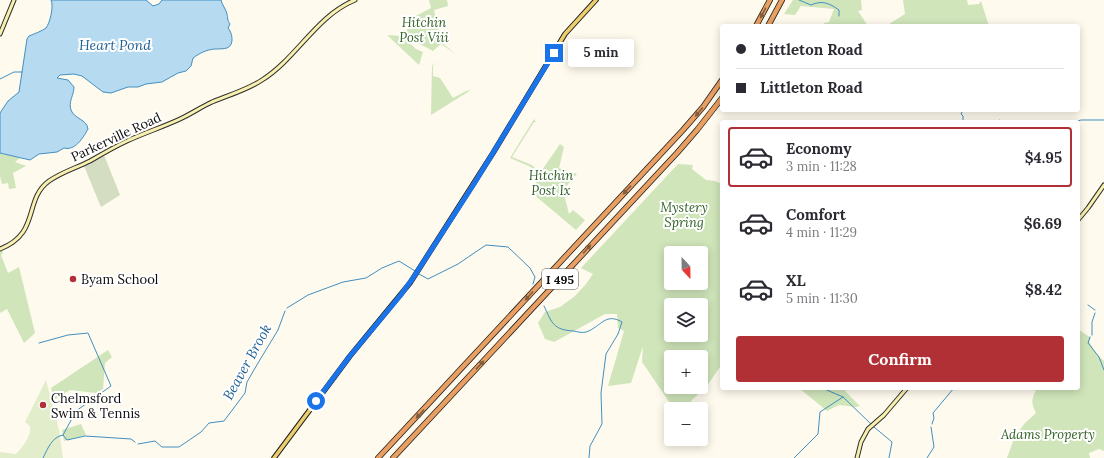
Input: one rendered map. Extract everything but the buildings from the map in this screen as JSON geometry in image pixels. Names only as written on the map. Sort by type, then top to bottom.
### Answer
[{"type":"highway","points":[[757,24],[770,0]]},
{"type":"highway","points":[[769,24],[782,0]]},
{"type":"highway","name":"I 495","points":[[378,458],[665,149],[703,107],[720,83]]},
{"type":"highway","name":"I 495","points":[[393,458],[677,153],[720,101]]},
{"type":"main road","points":[[0,34],[14,0]]},
{"type":"main road","name":"Parkerville Road","points":[[0,249],[23,234],[30,220],[39,192],[53,178],[125,142],[263,80],[333,12],[355,0]]},
{"type":"main road","points":[[274,458],[350,356],[408,286],[566,34],[596,0]]},
{"type":"main road","points":[[1080,218],[1104,185]]},
{"type":"main road","points":[[857,458],[861,442],[868,429],[884,415],[905,390]]},
{"type":"green space","name":"Hitchin Post Viii","points":[[429,0],[447,0],[448,6],[434,10],[442,43],[457,55],[441,44],[433,51],[416,42],[405,33],[416,16],[431,8]]},
{"type":"green space","points":[[793,0],[861,0],[862,10],[858,11],[867,24],[824,24],[829,22],[834,9],[801,6],[795,15],[784,14]]},
{"type":"green space","points":[[903,0],[967,0],[968,5],[979,4],[981,1],[988,24],[889,24],[905,14]]},
{"type":"green space","name":"Hitchin Post Viii","points":[[387,35],[402,36],[416,49],[423,52],[419,65]]},
{"type":"green space","name":"Hitchin Post Viii","points":[[435,62],[433,66],[433,76],[440,78],[453,98],[471,90],[431,115],[432,66]]},
{"type":"green space","name":"Hitchin Post Ix","points":[[534,119],[536,122],[534,122],[512,157],[532,165],[540,173],[560,144],[564,147],[559,168],[577,174],[563,190],[569,214],[573,210],[585,220],[576,230],[532,193],[536,183],[531,167],[510,158]]},
{"type":"green space","points":[[0,153],[20,158],[15,162],[26,166],[13,173],[16,188],[9,189],[8,183],[2,184],[0,176]]},
{"type":"green space","points":[[104,155],[120,195],[101,207],[84,166]]},
{"type":"green space","name":"Mystery Spring","points":[[678,164],[693,165],[692,169],[706,180],[720,183],[720,367],[708,385],[708,350],[664,350],[664,394],[698,394],[691,401],[692,402],[669,402],[642,362],[643,346],[631,383],[608,386],[624,331],[618,328],[617,314],[605,314],[554,342],[545,339],[538,323],[545,312],[560,307],[575,296],[593,274],[581,268]]},
{"type":"green space","points":[[2,250],[3,252],[1,255],[8,273],[19,267],[35,333],[24,343],[7,309],[0,313],[0,251]]},
{"type":"green space","name":"Adams Property","points":[[1080,330],[1091,338],[1089,341],[1104,361],[1104,451],[1099,449],[1089,453],[1090,458],[1007,458],[1015,436],[1025,423],[1036,413],[1032,400],[1036,390],[1080,390]]},
{"type":"green space","points":[[108,350],[112,357],[105,363],[103,389],[96,393],[70,390],[54,400],[51,388]]},
{"type":"green space","name":"Chelmsford Swim & Tennis","points":[[46,380],[59,430],[63,458],[0,458],[0,452],[16,454],[26,441],[30,433],[30,426],[25,422]]},
{"type":"green space","points":[[801,390],[845,390],[860,406],[839,405],[827,411]]},
{"type":"green space","points":[[81,424],[86,435],[64,441],[62,430]]},
{"type":"water","name":"Heart Pond","points":[[51,0],[146,0],[153,6],[159,4],[162,0],[221,0],[230,24],[228,28],[232,35],[232,41],[230,46],[227,48],[211,49],[198,55],[193,58],[191,66],[186,71],[178,73],[162,82],[146,84],[138,87],[128,87],[111,93],[103,92],[82,76],[74,74],[60,75],[57,78],[68,80],[74,87],[70,104],[71,110],[85,123],[88,129],[81,140],[72,148],[64,148],[57,152],[39,154],[30,160],[0,153],[0,113],[8,101],[19,92],[27,39],[29,36],[46,28],[52,10]]},
{"type":"waterway","points":[[799,0],[811,5],[819,3],[829,4],[839,10],[839,16]]},
{"type":"waterway","points":[[0,79],[14,72],[22,72]]},
{"type":"waterway","points":[[962,112],[961,114],[963,116],[963,120]]},
{"type":"waterway","points":[[1080,120],[1104,120]]},
{"type":"waterway","name":"Beaver Brook","points":[[419,274],[428,279],[458,264],[486,245],[508,247],[530,268],[535,277],[533,284]]},
{"type":"waterway","name":"Beaver Brook","points":[[287,308],[308,295],[343,282],[366,278],[382,268],[399,261],[415,271]]},
{"type":"waterway","points":[[1088,305],[1095,310]]},
{"type":"waterway","name":"Beaver Brook","points":[[544,306],[551,321],[557,327],[562,329],[586,332],[607,319],[616,319],[622,322],[618,334],[606,354],[601,393],[602,424],[590,446],[589,458]]},
{"type":"waterway","name":"Beaver Brook","points":[[138,444],[155,441],[162,447],[179,447],[201,432],[209,423],[224,421],[245,393],[247,382],[278,330],[285,311]]},
{"type":"waterway","points":[[1092,335],[1092,322],[1095,313]]},
{"type":"waterway","points":[[39,343],[68,335],[88,333],[111,386],[76,411],[63,435]]},
{"type":"waterway","points":[[1090,337],[1088,343],[1099,357],[1104,370]]},
{"type":"waterway","points":[[827,390],[843,397],[871,424]]},
{"type":"waterway","points":[[932,424],[934,418],[933,413],[952,390]]},
{"type":"waterway","points":[[794,458],[818,434],[820,412],[843,397]]},
{"type":"waterway","points":[[874,427],[892,442],[889,458]]},
{"type":"waterway","points":[[927,458],[934,447],[931,427]]},
{"type":"waterway","name":"Beaver Brook","points":[[43,458],[53,441],[59,436],[63,435],[67,440],[85,436],[131,439],[135,442]]},
{"type":"place","name":"Byam School","points":[[73,279]]},
{"type":"place","name":"Chelmsford Swim & Tennis","points":[[43,405]]},
{"type":"route","points":[[316,401],[413,278],[474,184],[554,53]]}]
